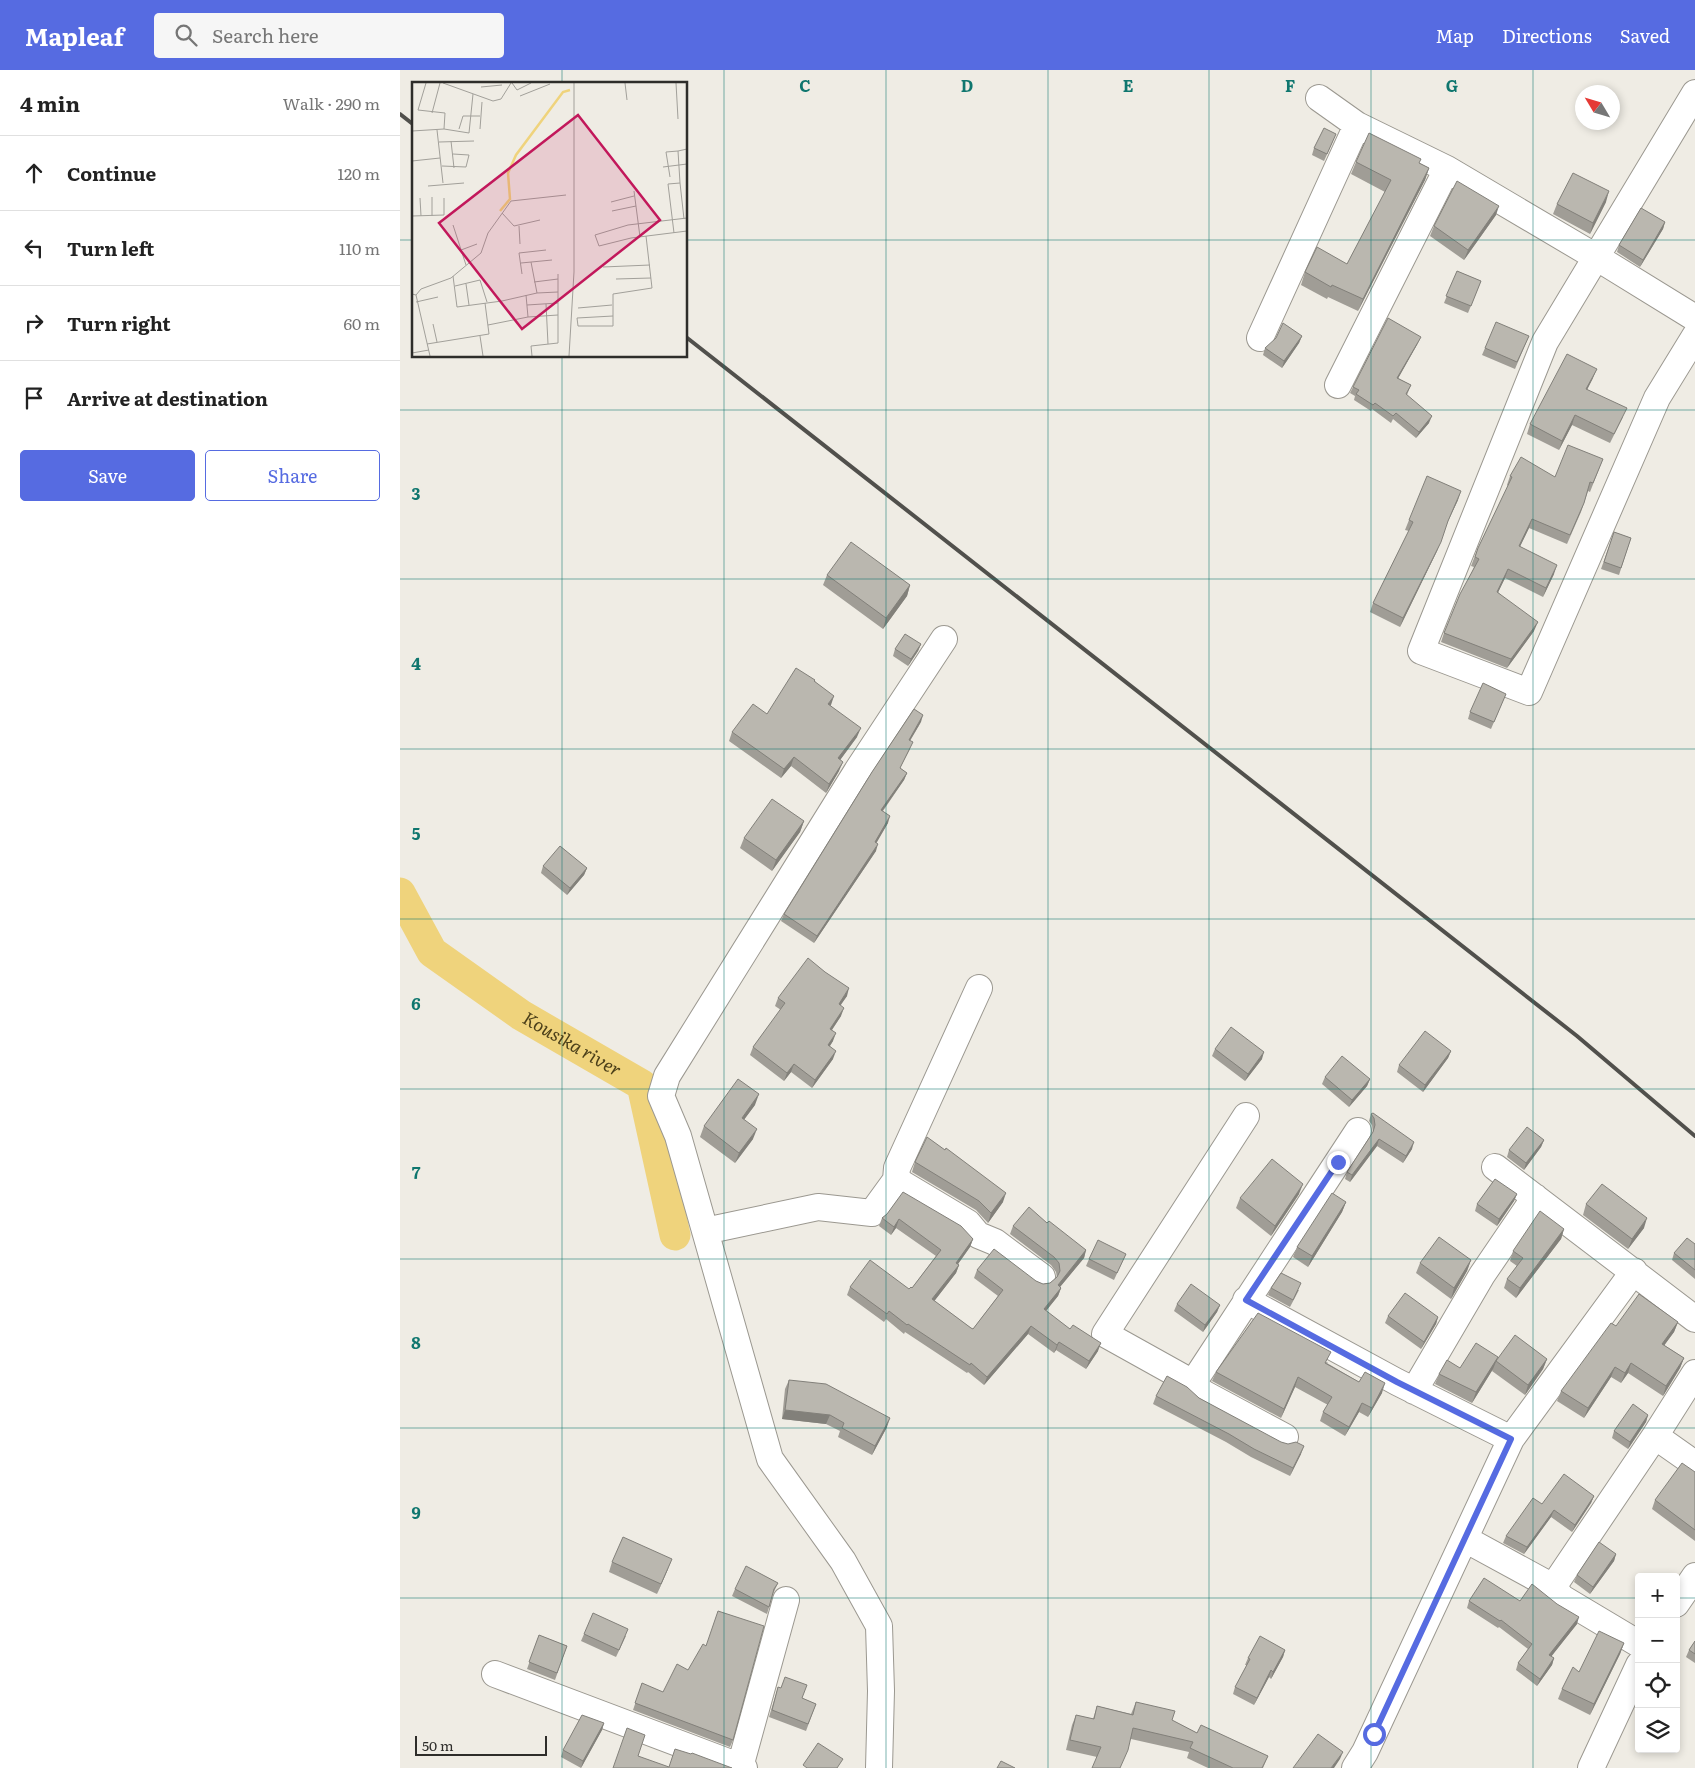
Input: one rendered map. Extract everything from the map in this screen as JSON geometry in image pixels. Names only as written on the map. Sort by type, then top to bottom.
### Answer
[{"type":"street","points":[[1695,93],[1545,342],[1421,651],[1529,692],[1656,398],[1695,336]]},
{"type":"street","points":[[1319,98],[1358,125],[1447,169],[1596,256],[1695,318]]},
{"type":"street","points":[[1260,338],[1358,125]]},
{"type":"street","points":[[1338,385],[1447,169]]},
{"type":"street","points":[[879,1768],[881,1690],[879,1626],[843,1561],[770,1459],[678,1136],[661,1096],[667,1076],[851,779],[944,639]]},
{"type":"street","points":[[705,1230],[818,1206],[872,1213],[896,1180],[898,1168],[979,988]]},
{"type":"street","points":[[1246,1116],[1105,1334],[1193,1383],[1203,1393],[1285,1437]]},
{"type":"street","points":[[1193,1383],[1358,1131]]},
{"type":"street","points":[[1494,1167],[1695,1319]]},
{"type":"street","points":[[896,1180],[968,1223],[978,1235],[995,1242],[1042,1277]]},
{"type":"street","points":[[1414,1391],[1482,1275],[1535,1197]]},
{"type":"street","points":[[1355,1768],[1365,1752],[1511,1439],[1634,1271]]},
{"type":"street","points":[[1246,1300],[1414,1391],[1511,1439]]},
{"type":"street","points":[[1553,1587],[1655,1436],[1695,1373]]},
{"type":"street","points":[[1655,1436],[1695,1464]]},
{"type":"street","points":[[1465,1539],[1553,1587],[1562,1598],[1635,1642]]},
{"type":"street","points":[[1680,1598],[1695,1576]]},
{"type":"street","points":[[495,1674],[742,1767],[786,1600]]},
{"type":"street","points":[[1591,1768],[1635,1674]]},
{"type":"building","points":[[1324,128],[1336,134],[1327,154],[1314,148]]},
{"type":"building","points":[[1369,133],[1421,159],[1419,163],[1429,168],[1363,299],[1332,285],[1331,287],[1305,272],[1317,247],[1347,264],[1391,180],[1356,162]]},
{"type":"building","points":[[1573,173],[1609,191],[1593,223],[1557,204]]},
{"type":"building","points":[[1457,181],[1499,206],[1468,250],[1434,226]]},
{"type":"building","points":[[1641,208],[1665,222],[1643,260],[1619,245]]},
{"type":"building","points":[[1457,271],[1481,281],[1471,306],[1446,296]]},
{"type":"building","points":[[1388,318],[1421,337],[1397,378],[1411,385],[1406,394],[1432,416],[1419,432],[1396,413],[1393,416],[1375,403],[1373,405],[1356,394],[1359,390],[1353,387]]},
{"type":"building","points":[[1496,322],[1529,336],[1517,362],[1485,348]]},
{"type":"building","points":[[1283,323],[1302,336],[1284,361],[1265,348],[1276,338]]},
{"type":"building","points":[[1567,354],[1597,369],[1586,389],[1627,408],[1614,434],[1575,415],[1562,441],[1530,424]]},
{"type":"building","points":[[1568,445],[1603,459],[1593,483],[1590,482],[1584,503],[1570,535],[1532,519],[1519,546],[1557,565],[1546,588],[1508,569],[1497,592],[1538,622],[1511,659],[1444,633],[1460,594],[1479,559],[1475,557],[1478,548],[1512,477],[1510,476],[1521,457],[1555,477]]},
{"type":"building","points":[[1427,476],[1461,491],[1441,542],[1403,618],[1373,603],[1413,522],[1409,520]]},
{"type":"building","points":[[1614,532],[1631,538],[1621,568],[1604,562]]},
{"type":"building","points":[[851,542],[910,585],[886,618],[827,575]]},
{"type":"building","points":[[905,634],[921,644],[911,659],[895,649]]},
{"type":"building","points":[[796,668],[815,680],[834,696],[828,704],[861,728],[838,758],[843,762],[829,784],[794,757],[784,769],[732,732],[753,704],[767,714]]},
{"type":"building","points":[[1483,683],[1506,694],[1494,722],[1470,712]]},
{"type":"building","points":[[914,709],[923,715],[909,740],[913,742],[900,768],[907,773],[881,810],[890,816],[875,842],[878,844],[817,936],[784,914],[872,772]]},
{"type":"building","points":[[772,799],[804,821],[776,860],[744,838]]},
{"type":"building","points":[[560,846],[587,868],[570,888],[543,866]]},
{"type":"building","points":[[808,958],[849,988],[839,1004],[844,1008],[830,1029],[836,1033],[828,1045],[836,1051],[815,1080],[794,1064],[787,1073],[753,1047],[785,1003],[778,998]]},
{"type":"building","points":[[1231,1027],[1264,1052],[1248,1074],[1215,1049]]},
{"type":"building","points":[[1425,1031],[1451,1051],[1425,1085],[1399,1065]]},
{"type":"building","points":[[1342,1056],[1370,1079],[1352,1100],[1325,1077]]},
{"type":"building","points":[[738,1079],[759,1094],[742,1118],[757,1129],[739,1153],[704,1126]]},
{"type":"building","points":[[1373,1113],[1414,1142],[1406,1156],[1379,1139],[1352,1175],[1347,1172],[1373,1132],[1375,1125],[1371,1114]]},
{"type":"building","points":[[1527,1127],[1544,1140],[1526,1163],[1509,1150]]},
{"type":"building","points":[[927,1137],[945,1150],[946,1148],[1006,1193],[991,1213],[979,1201],[915,1162]]},
{"type":"building","points":[[1272,1159],[1303,1184],[1275,1226],[1240,1198]]},
{"type":"building","points":[[1495,1179],[1517,1194],[1499,1219],[1477,1204]]},
{"type":"building","points":[[1602,1184],[1647,1218],[1632,1239],[1586,1204]]},
{"type":"building","points":[[903,1192],[961,1226],[973,1239],[956,1263],[959,1265],[932,1299],[973,1329],[1003,1290],[977,1270],[994,1249],[1036,1281],[1043,1284],[1050,1283],[1057,1277],[1060,1271],[1059,1263],[1054,1257],[1013,1226],[1029,1207],[1047,1223],[1049,1221],[1086,1250],[1058,1285],[1061,1288],[1044,1309],[1070,1329],[1073,1325],[1101,1343],[1089,1361],[1059,1342],[1057,1345],[1031,1326],[987,1377],[971,1363],[970,1365],[907,1325],[889,1311],[887,1314],[850,1287],[870,1260],[909,1289],[912,1288],[941,1250],[899,1219],[894,1227],[882,1218]]},
{"type":"building","points":[[1332,1193],[1346,1202],[1312,1256],[1297,1247]]},
{"type":"building","points":[[1540,1211],[1564,1229],[1520,1288],[1507,1279],[1523,1258],[1513,1251]]},
{"type":"building","points":[[1439,1237],[1471,1260],[1454,1288],[1420,1263]]},
{"type":"building","points":[[1687,1238],[1695,1244],[1695,1270],[1674,1253]]},
{"type":"building","points":[[1098,1240],[1126,1254],[1117,1273],[1089,1259]]},
{"type":"building","points":[[1281,1273],[1301,1283],[1293,1300],[1271,1288]]},
{"type":"building","points":[[1191,1284],[1220,1305],[1205,1325],[1177,1304]]},
{"type":"building","points":[[1405,1293],[1438,1317],[1424,1342],[1388,1316]]},
{"type":"building","points":[[1639,1294],[1678,1322],[1662,1344],[1684,1358],[1666,1386],[1631,1363],[1625,1373],[1615,1367],[1588,1408],[1561,1391],[1611,1323],[1616,1326]]},
{"type":"building","points":[[1258,1313],[1331,1352],[1325,1363],[1359,1382],[1365,1372],[1385,1383],[1372,1408],[1362,1403],[1349,1427],[1323,1412],[1332,1397],[1298,1377],[1284,1409],[1216,1372]]},
{"type":"building","points":[[1515,1335],[1547,1359],[1528,1385],[1496,1361]]},
{"type":"building","points":[[1476,1343],[1498,1357],[1476,1392],[1439,1374],[1447,1360],[1460,1368]]},
{"type":"building","points":[[1167,1376],[1187,1387],[1199,1398],[1281,1442],[1288,1444],[1296,1442],[1304,1446],[1293,1468],[1156,1396]]},
{"type":"building","points":[[789,1380],[826,1384],[890,1418],[875,1446],[842,1428],[844,1423],[830,1415],[785,1410]]},
{"type":"building","points":[[1633,1404],[1648,1415],[1630,1442],[1614,1431]]},
{"type":"building","points":[[1682,1463],[1695,1472],[1695,1530],[1655,1500]]},
{"type":"building","points":[[1564,1474],[1594,1496],[1575,1525],[1554,1510],[1527,1547],[1506,1536],[1533,1498],[1542,1504]]},
{"type":"building","points":[[623,1537],[672,1559],[661,1584],[612,1562]]},
{"type":"building","points":[[1599,1542],[1616,1554],[1593,1587],[1577,1575]]},
{"type":"building","points":[[746,1566],[778,1583],[774,1589],[769,1607],[735,1589]]},
{"type":"building","points":[[1484,1578],[1520,1601],[1532,1584],[1557,1604],[1579,1617],[1549,1655],[1554,1658],[1540,1679],[1518,1663],[1532,1644],[1501,1620],[1469,1601]]},
{"type":"building","points":[[718,1611],[764,1626],[733,1740],[635,1703],[642,1683],[663,1692],[677,1664],[688,1670],[703,1644],[706,1646]]},
{"type":"building","points":[[593,1613],[628,1629],[619,1650],[584,1634]]},
{"type":"building","points":[[1599,1631],[1624,1643],[1594,1704],[1562,1689],[1573,1667],[1579,1672]]},
{"type":"building","points":[[539,1635],[567,1646],[557,1673],[529,1662]]},
{"type":"building","points":[[1260,1636],[1285,1650],[1273,1672],[1271,1670],[1257,1698],[1235,1687]]},
{"type":"building","points":[[1695,1641],[1695,1654],[1689,1650]]},
{"type":"building","points":[[785,1677],[807,1685],[802,1698],[816,1704],[808,1724],[772,1710],[778,1687],[781,1688]]},
{"type":"building","points":[[1136,1702],[1175,1711],[1172,1720],[1197,1733],[1201,1725],[1268,1756],[1262,1768],[1233,1768],[1190,1748],[1193,1742],[1133,1728],[1128,1750],[1120,1768],[1092,1768],[1101,1747],[1070,1740],[1076,1715],[1094,1719],[1097,1706],[1133,1715]]},
{"type":"building","points":[[582,1715],[604,1723],[583,1761],[563,1750]]},
{"type":"building","points":[[627,1728],[645,1735],[638,1756],[669,1767],[675,1749],[692,1753],[732,1768],[613,1768]]},
{"type":"building","points":[[1318,1734],[1343,1752],[1331,1768],[1293,1768]]},
{"type":"building","points":[[818,1743],[843,1759],[837,1768],[807,1768],[803,1765]]},
{"type":"building","points":[[1001,1761],[1015,1768],[997,1768]]},
{"type":"waterway","name":"Kousika river","points":[[400,893],[432,952],[521,1015],[642,1085],[675,1235]]},
{"type":"railway","points":[[400,114],[412,123]]},
{"type":"railway","points":[[688,339],[1577,1036],[1695,1136]]},
{"type":"route","points":[[1338,1162],[1246,1300],[1397,1382],[1511,1439],[1374,1734]]}]
